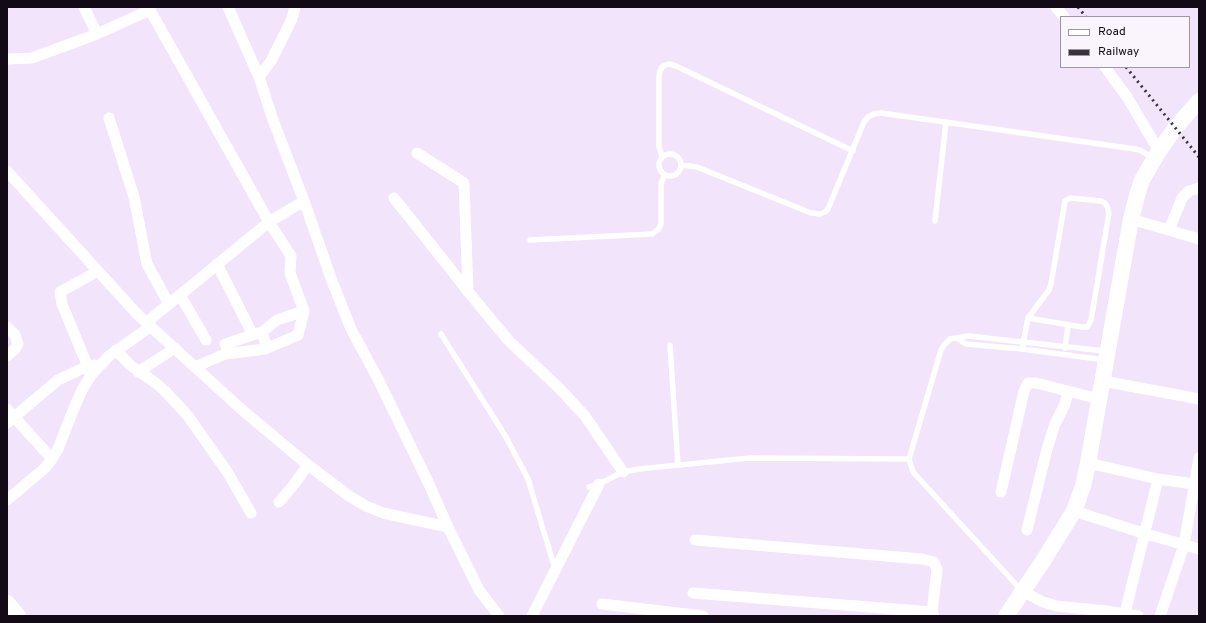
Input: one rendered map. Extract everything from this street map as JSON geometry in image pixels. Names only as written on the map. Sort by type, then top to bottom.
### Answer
[{"type":"main road","points":[[1006,616],[1074,511],[1083,486],[1088,463],[1131,219],[1138,192],[1142,180],[1156,155],[1175,128],[1199,101]]},
{"type":"main road","points":[[7,603],[18,616]]},
{"type":"street","points":[[84,7],[97,34]]},
{"type":"street","points":[[228,7],[259,77],[273,120],[351,329],[377,377],[479,590],[499,616]]},
{"type":"street","points":[[259,77],[271,60],[292,19],[295,7]]},
{"type":"street","points":[[1056,7],[1063,16]]},
{"type":"street","points":[[7,59],[32,58],[97,34],[149,9],[269,222],[291,256],[290,273],[304,310],[298,335],[267,348],[225,354],[195,367]]},
{"type":"street","points":[[1107,68],[1127,97],[1156,155]]},
{"type":"street","points":[[109,118],[134,196],[147,264],[170,304]]},
{"type":"street","points":[[417,152],[464,183],[468,292]]},
{"type":"street","points":[[7,171],[138,315],[241,409],[308,465],[349,496],[366,506],[383,512],[448,527]]},
{"type":"street","points":[[1169,230],[1182,198],[1189,191],[1199,188]]},
{"type":"street","points":[[394,198],[468,292],[510,341],[558,387],[585,416],[623,472]]},
{"type":"street","points":[[8,497],[45,468],[52,459],[83,388],[92,374],[102,363],[149,324],[180,295],[269,222],[304,201]]},
{"type":"street","points":[[1131,219],[1199,239]]},
{"type":"street","points":[[217,264],[267,348]]},
{"type":"street","points":[[88,367],[62,304],[60,292],[98,271]]},
{"type":"street","points":[[180,295],[206,340]]},
{"type":"street","points":[[229,354],[225,344],[258,333],[277,320],[304,310]]},
{"type":"street","points":[[7,327],[15,335],[18,344],[7,356]]},
{"type":"street","points":[[138,372],[175,348]]},
{"type":"street","points":[[116,350],[138,372],[157,384],[166,392],[188,416],[228,473],[251,512]]},
{"type":"street","points":[[52,459],[9,416],[58,380],[88,367],[102,363]]},
{"type":"street","points":[[1103,381],[1199,399]]},
{"type":"street","points":[[1001,492],[1024,391],[1028,383],[1036,383],[1100,399]]},
{"type":"street","points":[[1027,530],[1047,449],[1055,424],[1065,404],[1068,392]]},
{"type":"street","points":[[1160,616],[1184,545],[1199,458]]},
{"type":"street","points":[[1088,463],[1194,484]]},
{"type":"street","points":[[279,502],[308,465]]},
{"type":"street","points":[[1125,613],[1146,534],[1158,478]]},
{"type":"street","points":[[532,616],[594,486]]},
{"type":"street","points":[[1074,511],[1199,549]]},
{"type":"street","points":[[693,593],[933,614],[937,570],[934,562],[906,558],[695,540]]},
{"type":"street","points":[[1022,591],[1043,602],[1057,606],[1125,613],[1138,616]]},
{"type":"street","points":[[602,604],[703,616]]},
{"type":"lane","points":[[662,157],[659,146],[659,77],[663,66],[669,64],[853,151]]},
{"type":"lane","points":[[681,165],[697,167],[811,213],[820,214],[828,209],[864,122],[868,116],[874,114],[880,113],[1135,149],[1156,155]]},
{"type":"lane","points":[[935,221],[946,122]]},
{"type":"lane","points":[[673,154],[679,158],[681,169],[676,175],[672,177],[664,176],[661,173],[658,163],[662,157],[673,154]]},
{"type":"lane","points":[[530,240],[652,234],[656,232],[661,224],[661,184],[664,176]]},
{"type":"lane","points":[[1022,349],[1028,318],[1049,290],[1051,284],[1065,201],[1070,198],[1101,201],[1107,206],[1109,213],[1091,320],[1087,327],[1028,318]]},
{"type":"lane","points":[[1064,354],[1068,325]]},
{"type":"lane","points":[[441,334],[506,437],[528,479],[555,570]]},
{"type":"lane","points":[[1022,591],[913,472],[909,459],[941,350],[950,340],[968,336],[1065,346],[1107,355]]},
{"type":"lane","points":[[958,339],[966,344],[1064,354],[1107,355]]},
{"type":"lane","points":[[670,345],[678,465]]},
{"type":"lane","points":[[594,486],[623,472],[750,458],[909,459]]},
{"type":"railway","points":[[1078,7],[1085,16]]},
{"type":"railway","points":[[1127,68],[1199,157]]}]
